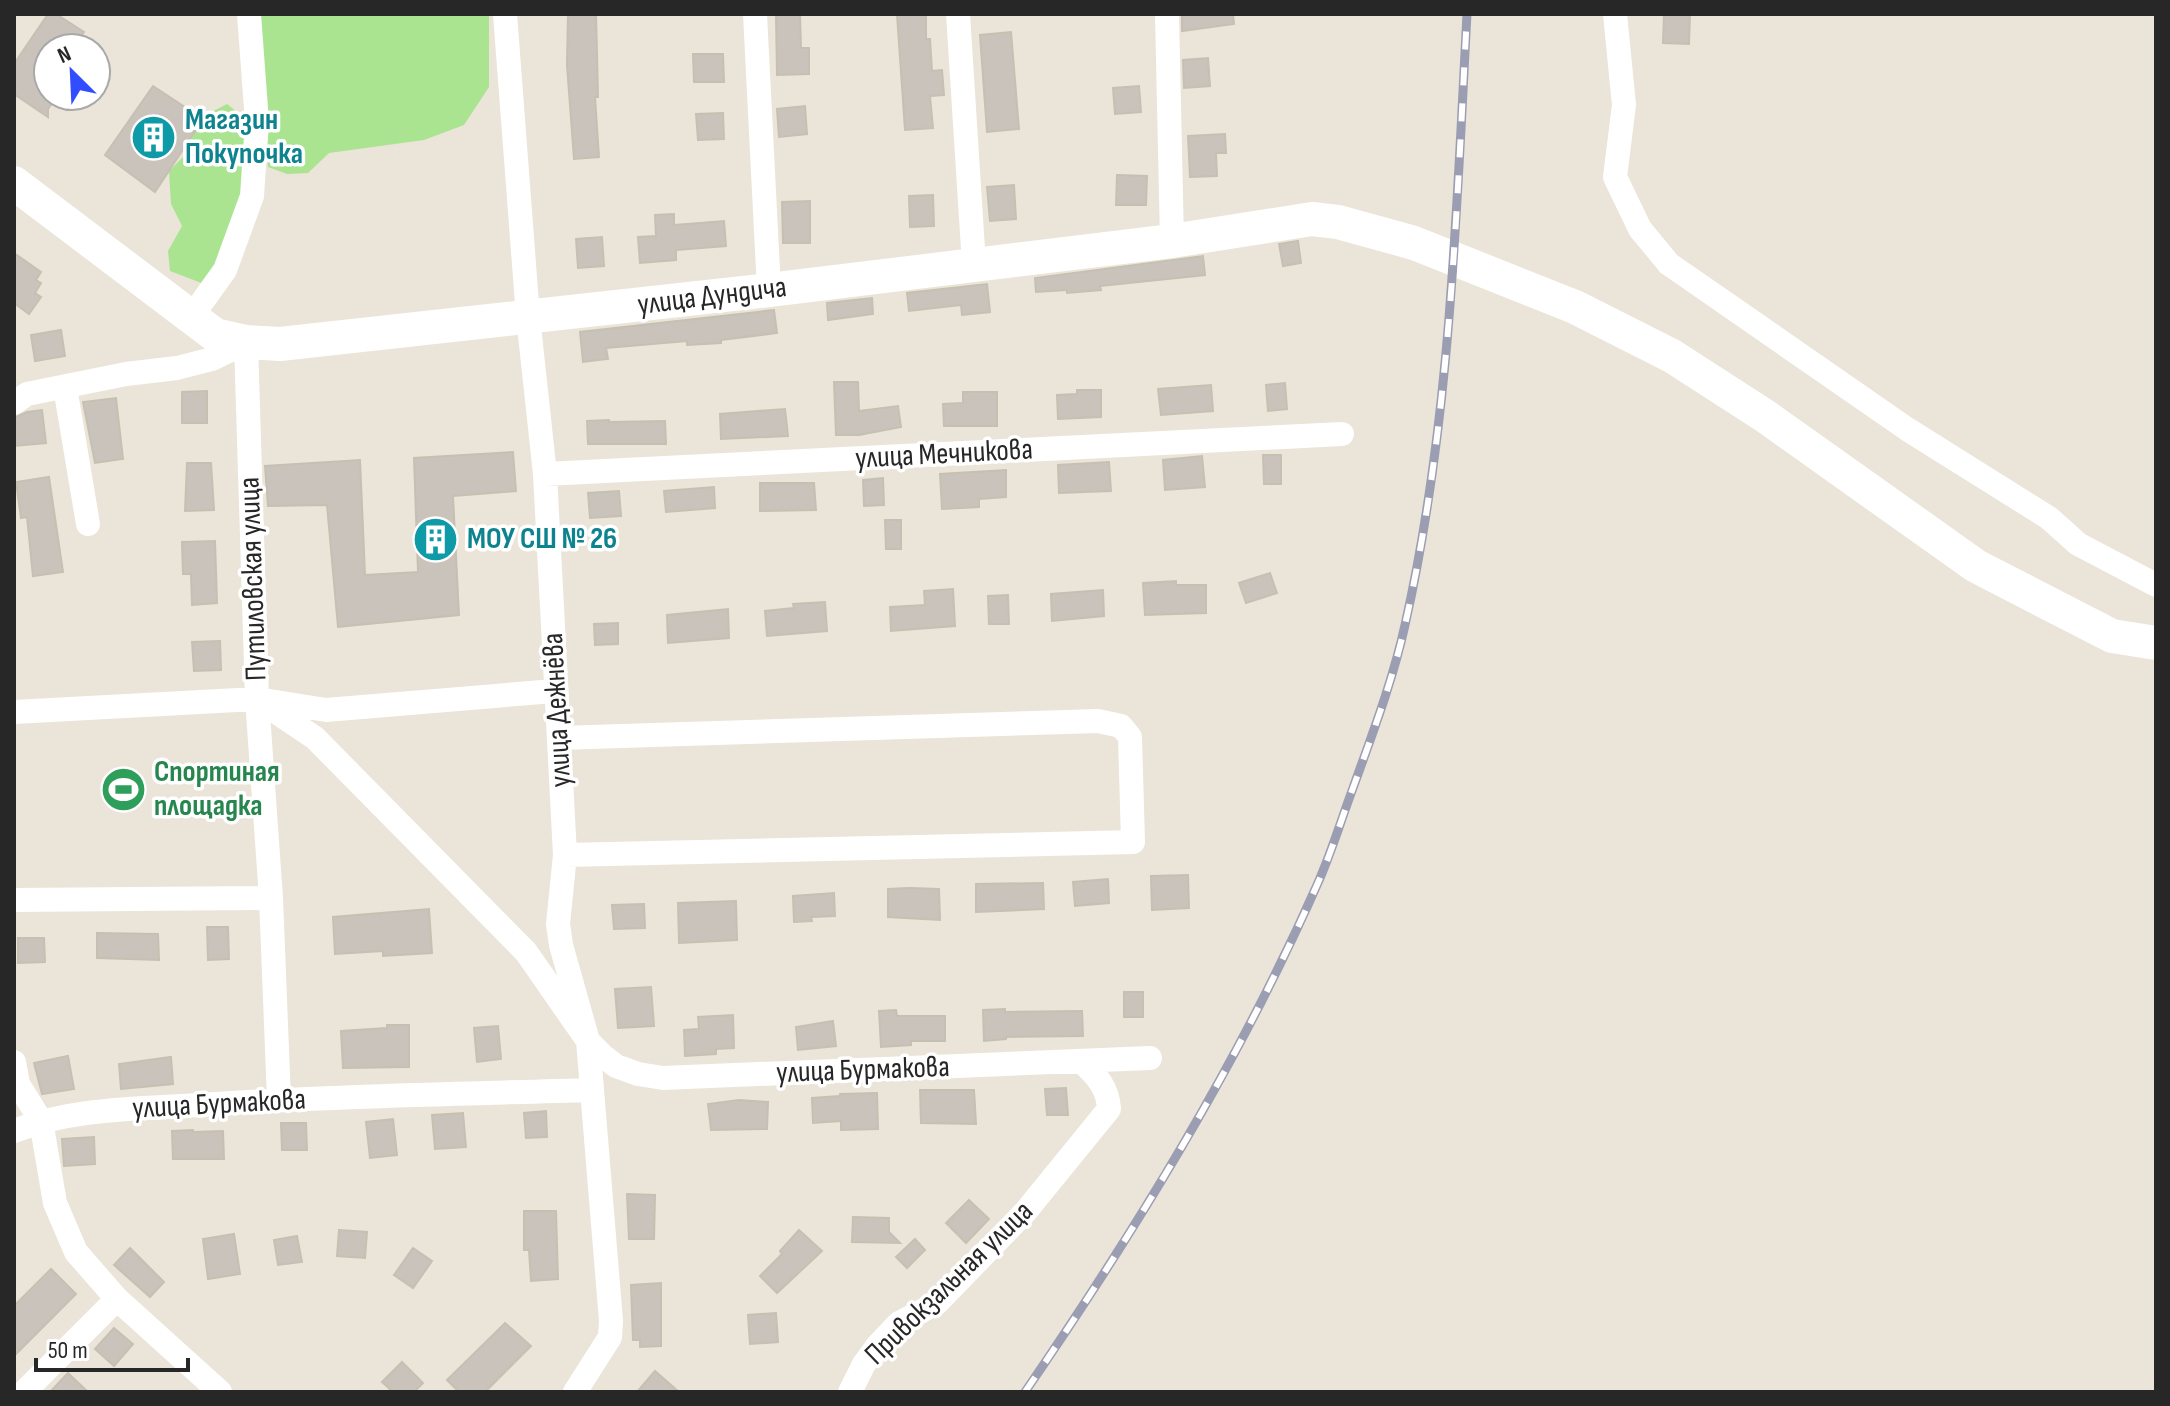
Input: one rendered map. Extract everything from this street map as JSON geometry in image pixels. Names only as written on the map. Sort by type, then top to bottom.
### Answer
[{"type":"street","points":[[192,316],[225,270],[252,196],[257,122],[249,14]]},
{"type":"street","name":"улица Дежнёва","points":[[505,14],[528,317],[545,474],[565,855],[558,924],[588,1041],[610,1337],[575,1392]]},
{"type":"street","points":[[755,14],[769,290]]},
{"type":"street","points":[[958,14],[974,265]]},
{"type":"street","points":[[1167,14],[1172,241]]},
{"type":"street","points":[[1615,14],[1624,105],[1615,177],[1640,229],[1669,264],[1907,429],[2049,518],[2078,544],[2156,585]]},
{"type":"street","points":[[14,183],[215,335],[246,342]]},
{"type":"street","name":"улица Дундича","points":[[14,403],[27,394],[212,359],[246,342],[280,344],[769,290],[1172,241],[1312,219],[1338,222],[1414,243],[1575,307],[1672,356],[1765,416],[1976,566],[2112,636],[2156,643]]},
{"type":"street","name":"Путиловская улица","points":[[246,342],[257,699],[271,898],[279,1100]]},
{"type":"street","points":[[65,387],[88,524]]},
{"type":"street","name":"улица Мечникова","points":[[545,474],[1342,434]]},
{"type":"street","points":[[14,712],[257,699],[326,710],[554,691]]},
{"type":"street","name":"улица Бурмакова","points":[[257,699],[315,738],[526,952],[588,1041],[616,1066],[663,1078],[1150,1058]]},
{"type":"street","points":[[559,738],[1098,721],[1121,726],[1130,737],[1133,842],[565,855]]},
{"type":"street","points":[[14,900],[271,898]]},
{"type":"street","points":[[14,1062],[18,1084],[41,1121],[55,1203],[76,1252],[117,1299],[220,1392]]},
{"type":"street","name":"Привокзальная улица","points":[[850,1392],[878,1345],[899,1323],[937,1303],[949,1291],[1026,1211],[1109,1109],[1109,1097],[1099,1078],[1082,1062]]},
{"type":"street","name":"улица Бурмакова","points":[[14,1131],[41,1121],[81,1113],[279,1100],[591,1090]]},
{"type":"street","points":[[24,1392],[117,1299]]},
{"type":"green space","points":[[256,14],[489,14],[489,87],[464,125],[424,140],[329,153],[308,173],[287,174],[268,167],[262,55]]},
{"type":"green space","points":[[227,104],[250,122],[249,149],[235,225],[204,284],[170,271],[168,251],[182,226],[171,204],[169,171],[184,156],[194,128],[204,116]]},
{"type":"building","points":[[48,14],[56,14],[84,32],[36,32]]},
{"type":"building","points":[[568,14],[596,14],[598,97],[595,97],[599,157],[574,159],[567,65]]},
{"type":"building","points":[[776,14],[800,14],[801,48],[809,48],[809,74],[777,75]]},
{"type":"building","points":[[897,14],[926,14],[926,39],[930,39],[932,71],[942,70],[944,95],[930,96],[933,128],[905,130]]},
{"type":"building","points":[[1182,14],[1233,14],[1234,24],[1182,31]]},
{"type":"building","points":[[1664,14],[1690,14],[1689,44],[1663,43]]},
{"type":"building","points":[[1011,32],[1019,129],[987,132],[980,35]]},
{"type":"building","points":[[32,38],[32,106],[14,94],[14,64]]},
{"type":"building","points":[[693,54],[723,54],[724,82],[694,82]]},
{"type":"building","points":[[1208,58],[1210,86],[1184,88],[1183,60]]},
{"type":"building","name":"Магазин Покупочка","points":[[153,86],[203,119],[155,192],[105,155]]},
{"type":"building","points":[[1139,86],[1141,112],[1115,114],[1113,88]]},
{"type":"building","points":[[805,106],[807,134],[779,137],[777,109]]},
{"type":"building","points":[[723,113],[724,139],[698,140],[696,114]]},
{"type":"building","points":[[1225,134],[1226,153],[1216,153],[1217,176],[1190,177],[1188,136]]},
{"type":"building","points":[[1117,175],[1147,176],[1146,205],[1116,205]]},
{"type":"building","points":[[1014,185],[1016,219],[990,221],[987,187]]},
{"type":"building","points":[[933,195],[934,226],[910,227],[909,196]]},
{"type":"building","points":[[810,201],[810,243],[783,243],[782,202]]},
{"type":"building","points":[[674,214],[674,225],[724,221],[726,246],[676,250],[676,260],[640,263],[638,237],[656,236],[655,215]]},
{"type":"building","points":[[602,237],[604,266],[578,268],[576,239]]},
{"type":"building","points":[[1298,241],[1301,263],[1283,266],[1279,244]]},
{"type":"building","points":[[14,253],[41,272],[36,280],[41,283],[35,293],[41,297],[29,314],[14,303]]},
{"type":"building","points":[[1203,256],[1205,275],[1100,286],[1101,290],[1036,292],[1035,278]]},
{"type":"building","points":[[987,284],[990,312],[962,315],[961,305],[909,311],[907,293]]},
{"type":"building","points":[[872,298],[873,314],[828,320],[827,303]]},
{"type":"building","points":[[774,310],[777,333],[721,340],[721,343],[687,345],[687,341],[606,348],[608,359],[583,362],[580,332]]},
{"type":"building","points":[[61,330],[65,356],[35,361],[31,335]]},
{"type":"building","points":[[834,382],[858,382],[859,411],[898,406],[901,427],[859,435],[836,435]]},
{"type":"building","points":[[1285,383],[1287,409],[1268,411],[1266,385]]},
{"type":"building","points":[[1211,385],[1213,411],[1161,415],[1158,389]]},
{"type":"building","points":[[1077,390],[1101,390],[1101,417],[1058,419],[1057,395],[1077,394]]},
{"type":"building","points":[[207,391],[207,423],[182,423],[182,392]]},
{"type":"building","points":[[963,392],[997,392],[997,426],[944,426],[943,404],[963,403]]},
{"type":"building","points":[[116,398],[123,459],[95,463],[83,402]]},
{"type":"building","points":[[785,409],[788,436],[721,439],[720,414]]},
{"type":"building","points":[[42,410],[46,443],[14,446],[14,418]]},
{"type":"building","points":[[587,421],[665,421],[666,444],[588,444]]},
{"type":"building","name":"МОУ СШ № 26","points":[[513,452],[516,491],[453,496],[459,615],[338,627],[327,505],[268,506],[265,466],[360,460],[365,575],[418,572],[414,458]]},
{"type":"building","points":[[1263,455],[1281,455],[1281,484],[1264,484]]},
{"type":"building","points":[[1202,456],[1205,487],[1165,490],[1163,460]]},
{"type":"building","points":[[1109,462],[1111,491],[1059,493],[1058,465]]},
{"type":"building","points":[[187,463],[211,463],[214,510],[185,511]]},
{"type":"building","points":[[1006,470],[1006,497],[979,499],[979,507],[942,509],[940,474]]},
{"type":"building","points":[[49,477],[63,572],[33,576],[27,517],[21,518],[16,482]]},
{"type":"building","points":[[883,478],[884,505],[864,506],[863,480]]},
{"type":"building","points":[[760,483],[814,483],[816,510],[760,511]]},
{"type":"building","points":[[714,487],[715,508],[666,512],[664,491]]},
{"type":"building","points":[[619,491],[621,516],[590,518],[588,493]]},
{"type":"building","points":[[885,520],[901,520],[901,549],[886,549]]},
{"type":"building","points":[[215,541],[217,603],[192,605],[191,574],[183,574],[182,542]]},
{"type":"building","points":[[1270,573],[1277,593],[1246,603],[1239,583]]},
{"type":"building","points":[[1176,581],[1176,585],[1206,585],[1206,613],[1145,615],[1143,583]]},
{"type":"building","points":[[953,589],[955,626],[891,631],[890,607],[925,605],[924,591]]},
{"type":"building","points":[[1103,590],[1104,616],[1052,621],[1051,594]]},
{"type":"building","points":[[1008,595],[1009,624],[989,624],[988,596]]},
{"type":"building","points":[[825,602],[827,631],[767,636],[765,611],[794,608],[793,604]]},
{"type":"building","points":[[728,609],[729,638],[668,643],[667,615]]},
{"type":"building","points":[[618,623],[618,644],[595,645],[594,624]]},
{"type":"building","points":[[220,641],[221,670],[194,671],[192,642]]},
{"type":"building","points":[[1188,875],[1189,908],[1152,910],[1151,876]]},
{"type":"building","points":[[1108,879],[1109,903],[1075,906],[1073,882]]},
{"type":"building","points":[[1043,883],[1044,909],[976,912],[976,884]]},
{"type":"building","points":[[888,889],[939,889],[940,920],[888,917]]},
{"type":"building","points":[[834,893],[835,916],[811,917],[812,921],[794,922],[793,896]]},
{"type":"building","points":[[736,901],[737,940],[679,943],[678,903]]},
{"type":"building","points":[[644,904],[645,928],[614,929],[612,905]]},
{"type":"building","points":[[429,909],[432,953],[383,956],[383,951],[335,954],[333,917]]},
{"type":"building","points":[[207,927],[228,927],[229,959],[208,960]]},
{"type":"building","points":[[97,933],[158,934],[159,960],[97,958]]},
{"type":"building","points":[[18,938],[44,938],[45,962],[18,963]]},
{"type":"building","points":[[651,987],[654,1026],[618,1028],[615,989]]},
{"type":"building","points":[[1124,992],[1143,992],[1143,1017],[1124,1017]]},
{"type":"building","points":[[1005,1009],[1005,1012],[1082,1011],[1083,1036],[1006,1037],[984,1041],[983,1010]]},
{"type":"building","points":[[896,1010],[897,1016],[945,1016],[945,1041],[911,1041],[911,1045],[881,1047],[879,1011]]},
{"type":"building","points":[[733,1015],[734,1048],[716,1049],[716,1054],[685,1056],[684,1030],[699,1029],[698,1017]]},
{"type":"building","points":[[833,1021],[836,1046],[798,1050],[796,1027]]},
{"type":"building","points":[[387,1025],[409,1025],[409,1067],[343,1068],[341,1031],[387,1028]]},
{"type":"building","points":[[498,1026],[501,1059],[477,1062],[474,1028]]},
{"type":"building","points":[[68,1056],[74,1089],[42,1094],[34,1063]]},
{"type":"building","points":[[171,1057],[173,1084],[121,1089],[119,1064]]},
{"type":"building","points":[[1066,1088],[1068,1115],[1047,1115],[1045,1089]]},
{"type":"building","points":[[920,1090],[974,1090],[976,1124],[921,1123]]},
{"type":"building","points":[[877,1093],[878,1129],[841,1130],[841,1121],[813,1123],[812,1098]]},
{"type":"building","points":[[739,1100],[768,1102],[767,1129],[711,1130],[708,1104]]},
{"type":"building","points":[[546,1111],[547,1137],[526,1138],[524,1113]]},
{"type":"building","points":[[463,1113],[466,1147],[435,1149],[432,1115]]},
{"type":"building","points":[[393,1119],[397,1155],[370,1158],[366,1122]]},
{"type":"building","points":[[281,1123],[306,1123],[307,1150],[282,1150]]},
{"type":"building","points":[[172,1131],[223,1131],[224,1159],[173,1159]]},
{"type":"building","points":[[94,1137],[95,1164],[64,1166],[62,1139]]},
{"type":"building","points":[[627,1194],[655,1195],[654,1239],[629,1239]]},
{"type":"building","points":[[969,1200],[989,1219],[966,1243],[946,1223]]},
{"type":"building","points":[[524,1211],[556,1211],[558,1279],[531,1281],[529,1250],[524,1250]]},
{"type":"building","points":[[853,1217],[889,1218],[889,1232],[900,1243],[852,1242]]},
{"type":"building","points":[[339,1230],[367,1232],[365,1258],[337,1256]]},
{"type":"building","points":[[799,1230],[822,1251],[777,1293],[760,1276],[782,1254],[780,1251]]},
{"type":"building","points":[[234,1234],[240,1274],[208,1279],[203,1239]]},
{"type":"building","points":[[297,1236],[302,1262],[278,1265],[274,1240]]},
{"type":"building","points":[[915,1239],[925,1250],[907,1268],[896,1257]]},
{"type":"building","points":[[130,1248],[164,1282],[150,1297],[114,1265]]},
{"type":"building","points":[[413,1248],[432,1261],[413,1288],[394,1275]]},
{"type":"building","points":[[51,1269],[76,1294],[14,1356],[14,1306]]},
{"type":"building","points":[[661,1283],[661,1346],[640,1347],[640,1340],[633,1340],[631,1285]]},
{"type":"building","points":[[776,1313],[778,1342],[750,1344],[748,1315]]},
{"type":"building","points":[[505,1323],[531,1346],[485,1392],[459,1392],[447,1380]]},
{"type":"building","points":[[114,1328],[133,1344],[114,1366],[95,1349]]},
{"type":"building","points":[[402,1362],[423,1383],[414,1392],[393,1392],[382,1382]]},
{"type":"building","points":[[655,1371],[679,1392],[637,1392]]},
{"type":"building","points":[[68,1373],[88,1392],[50,1392]]},
{"type":"railway","points":[[1025,1392],[1145,1208],[1254,1017],[1322,873],[1388,687],[1405,625],[1420,550],[1441,398],[1449,321],[1467,14]]},
{"type":"place","name":"Магазин Покупочка","points":[[154,137]]},
{"type":"place","name":"МОУ СШ № 26","points":[[436,539]]},
{"type":"place","name":"Спортиная площадка","points":[[123,789]]}]
